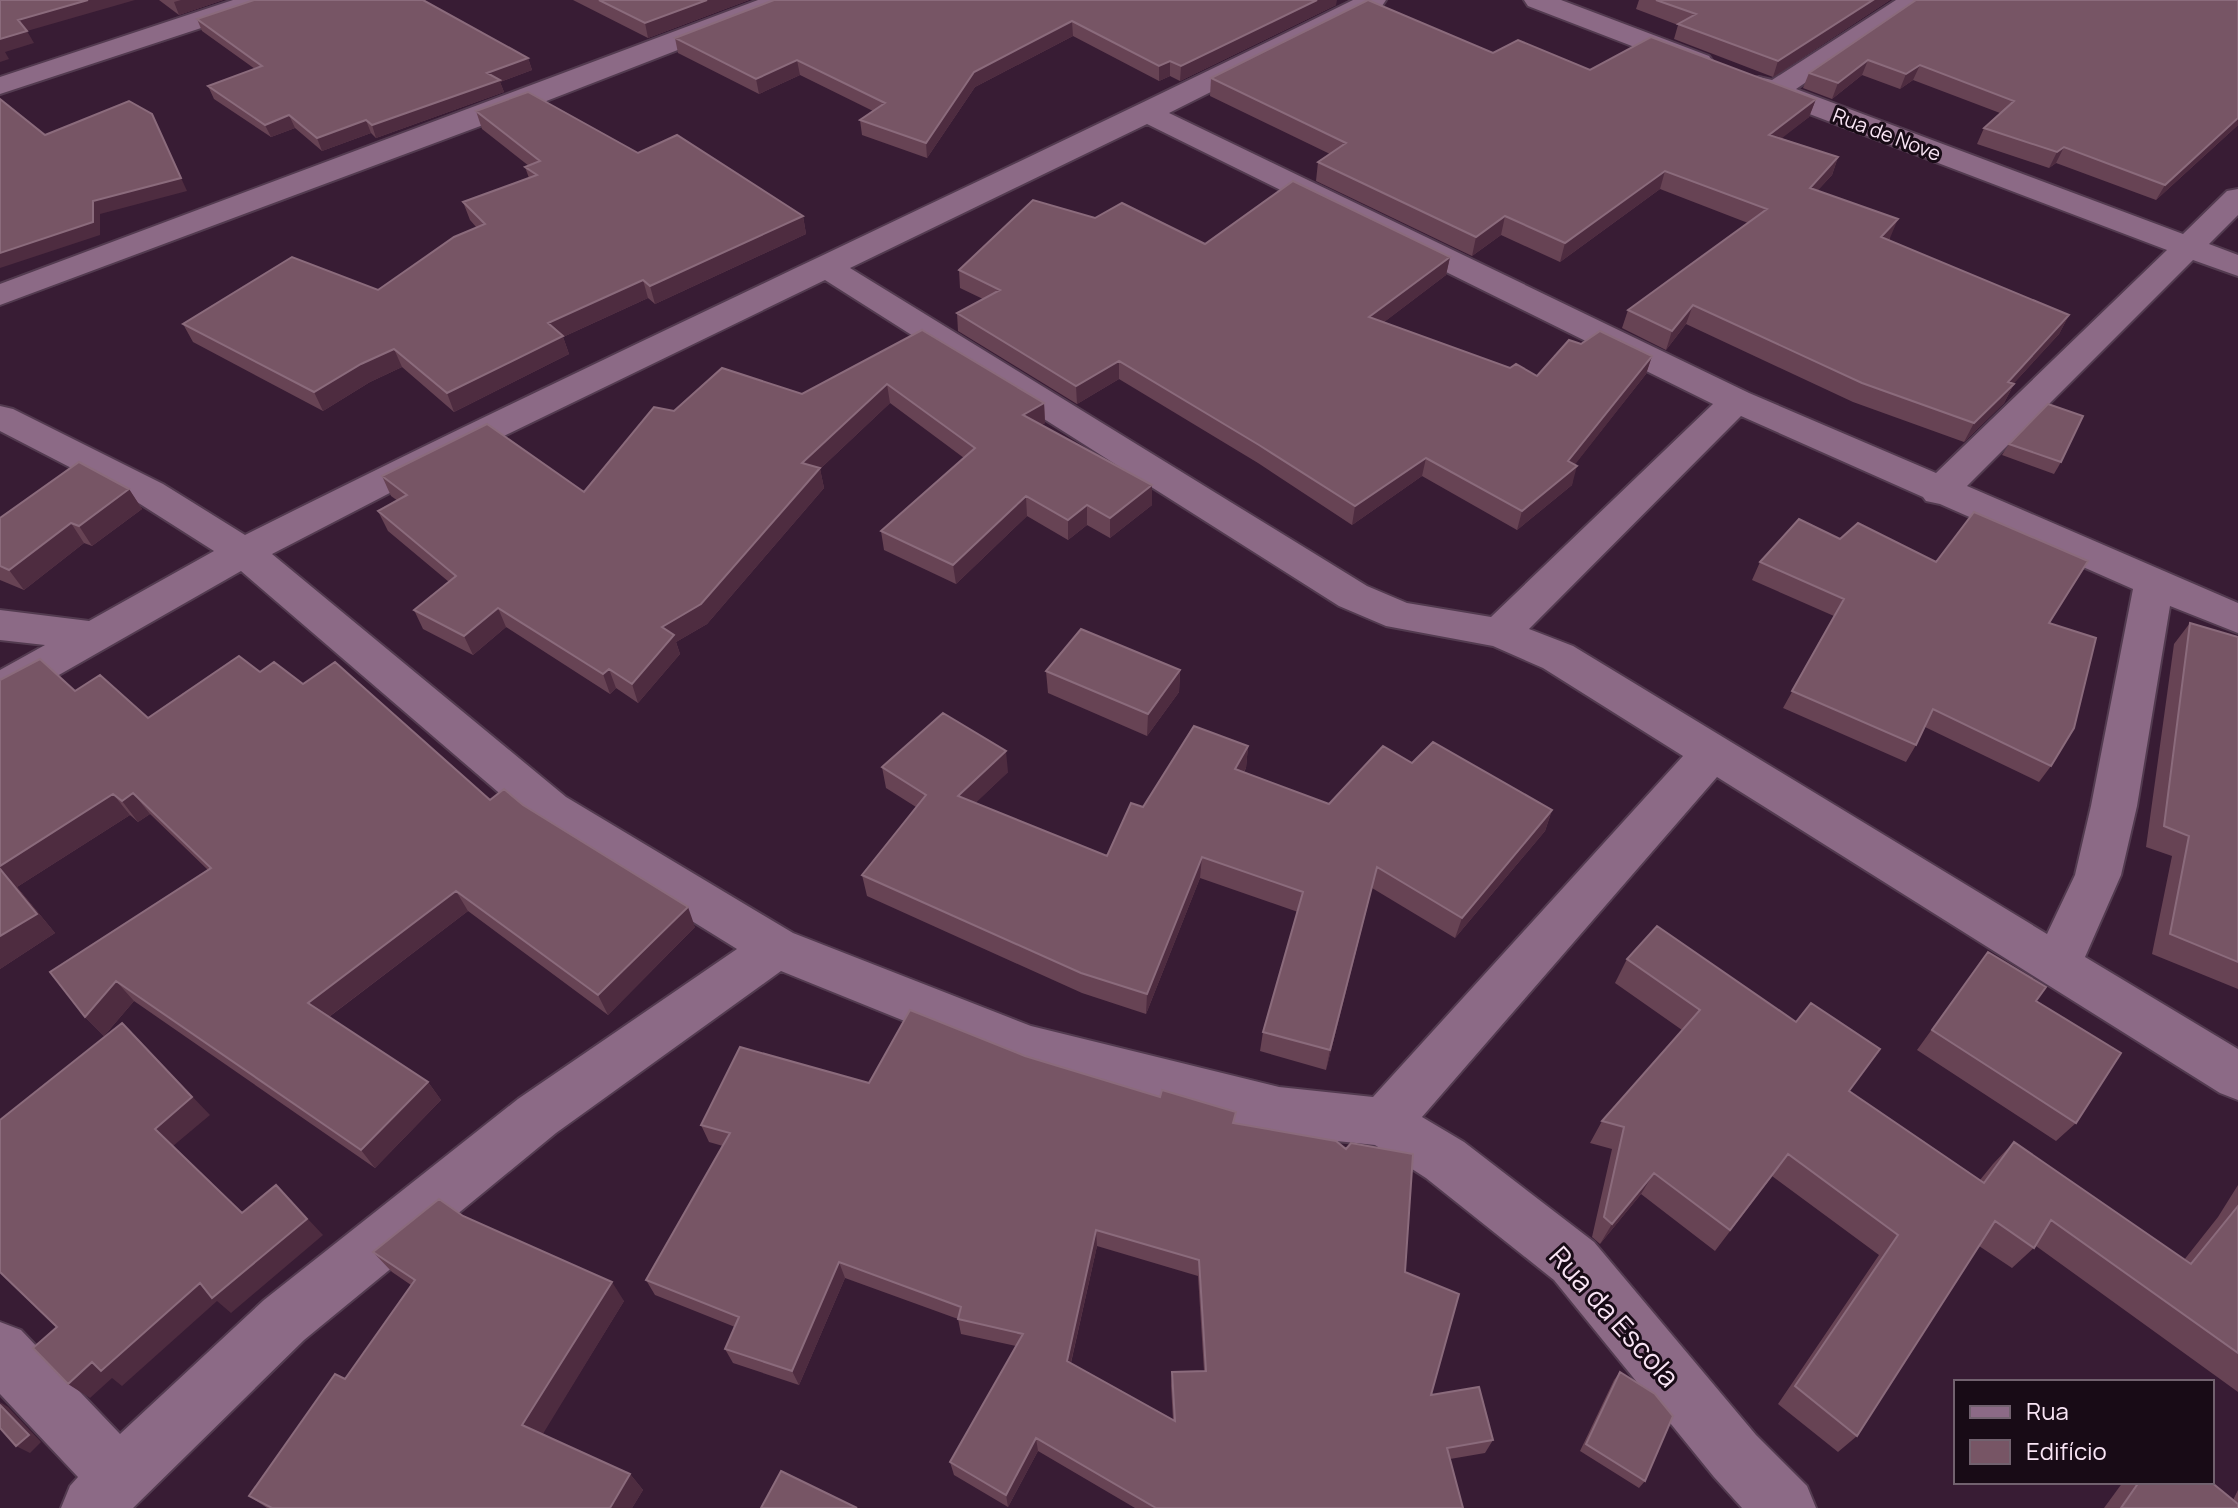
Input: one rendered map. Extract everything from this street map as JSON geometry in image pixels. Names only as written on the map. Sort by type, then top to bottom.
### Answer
[{"type":"street","points":[[0,86],[259,0]]},
{"type":"street","points":[[0,295],[448,129],[782,0]]},
{"type":"street","points":[[0,689],[244,552],[423,461],[1147,113],[1373,0]]},
{"type":"street","name":"Rua de Nove","points":[[1537,0],[2238,266]]},
{"type":"street","points":[[1775,91],[1914,0]]},
{"type":"street","points":[[1147,113],[1736,401],[1939,492],[2238,619]]},
{"type":"street","points":[[1939,492],[2238,198]]},
{"type":"street","points":[[826,267],[1353,596],[1400,616],[1500,633],[1558,657],[2238,1077]]},
{"type":"street","points":[[1500,633],[1736,401]]},
{"type":"street","points":[[0,417],[150,493],[244,552],[550,810],[776,948],[1028,1048],[1279,1111],[1384,1122],[1713,752]]},
{"type":"street","points":[[2057,965],[2098,875],[2114,806],[2154,584]]},
{"type":"street","points":[[0,625],[93,636]]},
{"type":"street","points":[[0,1351],[106,1492],[284,1320],[537,1116],[776,948]]},
{"type":"street","name":"Rua da Escola","points":[[1384,1122],[1445,1160],[1574,1261],[1735,1456],[1785,1508]]},
{"type":"building","points":[[0,0],[88,0],[18,20],[27,31],[0,39]]},
{"type":"building","points":[[254,0],[423,0],[528,58],[487,73],[500,80],[372,125],[366,120],[317,138],[289,115],[265,125],[208,86],[262,66],[197,19]]},
{"type":"building","points":[[599,0],[707,0],[645,23]]},
{"type":"building","points":[[774,0],[1317,0],[1181,66],[1170,61],[1159,66],[1072,21],[974,72],[926,143],[860,120],[885,103],[797,60],[756,79],[675,38]]},
{"type":"building","points":[[1368,0],[1493,53],[1518,40],[1590,70],[1651,37],[1816,99],[1769,135],[1838,157],[1810,188],[1898,219],[1881,237],[2069,315],[2008,382],[2014,384],[1974,423],[1862,383],[1693,305],[1672,331],[1628,310],[1767,209],[1665,171],[1565,243],[1505,216],[1476,237],[1318,162],[1346,143],[1211,78]]},
{"type":"building","points":[[1656,0],[1873,0],[1778,61],[1678,24],[1696,14]]},
{"type":"building","points":[[1916,0],[2238,0],[2238,118],[2165,185],[2064,147],[2057,152],[1984,128],[2014,101],[1920,65],[1906,74],[1868,60],[1838,83],[1809,73]]},
{"type":"building","points":[[528,92],[638,153],[677,135],[803,216],[650,286],[643,280],[548,323],[563,336],[447,393],[394,349],[361,364],[314,392],[183,324],[292,257],[378,290],[454,237],[485,224],[463,202],[537,175],[525,167],[540,161],[476,111]]},
{"type":"building","points":[[0,99],[45,135],[129,101],[152,114],[181,178],[93,201],[93,222],[0,253]]},
{"type":"building","points":[[1293,181],[1450,257],[1369,317],[1510,368],[1516,364],[1537,376],[1569,340],[1581,344],[1600,331],[1652,356],[1568,461],[1577,466],[1522,511],[1426,458],[1355,506],[1119,361],[1076,386],[957,313],[1000,290],[959,270],[1033,200],[1095,218],[1122,203],[1205,244]]},
{"type":"building","points":[[922,330],[1044,403],[1023,415],[1152,485],[1110,518],[1087,505],[1068,520],[1026,496],[953,565],[881,531],[975,448],[887,384],[802,463],[820,468],[701,604],[662,627],[674,635],[632,684],[609,669],[603,674],[498,608],[464,636],[414,610],[456,576],[378,511],[407,495],[382,476],[487,424],[584,492],[654,407],[674,411],[722,368],[802,394]]},
{"type":"building","points":[[2048,404],[2083,416],[2061,462],[2009,444]]},
{"type":"building","points":[[79,462],[129,489],[79,526],[71,523],[9,570],[0,566],[0,518]]},
{"type":"building","points":[[1974,512],[2088,561],[2049,623],[2096,638],[2074,728],[2051,766],[1933,709],[1916,745],[1792,691],[1844,599],[1760,562],[1799,519],[1840,539],[1858,523],[1936,562]]},
{"type":"building","points":[[2190,623],[2238,637],[2238,962],[2170,934],[2189,836],[2164,826]]},
{"type":"building","points":[[1081,629],[1180,670],[1148,714],[1046,671]]},
{"type":"building","points":[[239,656],[260,672],[274,662],[303,684],[335,662],[490,800],[504,789],[523,805],[688,907],[598,995],[456,891],[308,1003],[428,1082],[361,1150],[116,981],[85,1017],[50,972],[211,868],[133,793],[122,801],[113,794],[0,866],[0,680],[40,659],[75,691],[100,675],[148,718]]},
{"type":"building","points":[[943,713],[1006,751],[958,796],[1107,856],[1131,803],[1143,807],[1194,726],[1248,746],[1235,769],[1329,804],[1383,746],[1412,763],[1433,742],[1552,810],[1462,918],[1377,867],[1330,1050],[1263,1032],[1303,892],[1202,857],[1147,994],[1081,973],[862,875],[926,795],[882,767]]},
{"type":"building","points":[[0,869],[37,914],[0,936]]},
{"type":"building","points":[[1657,926],[1796,1022],[1811,1003],[1880,1049],[1849,1091],[1984,1183],[2014,1142],[2191,1264],[2238,1206],[2238,1353],[2051,1220],[2034,1248],[1995,1221],[1857,1436],[1795,1386],[1898,1235],[1788,1154],[1730,1230],[1654,1173],[1612,1224],[1604,1217],[1624,1127],[1602,1121],[1700,1010],[1627,959]]},
{"type":"building","points":[[1988,952],[2046,987],[2036,1001],[2121,1053],[2076,1123],[1932,1030]]},
{"type":"building","points":[[910,1010],[1025,1056],[1160,1097],[1162,1090],[1236,1112],[1233,1123],[1336,1141],[1346,1149],[1351,1143],[1413,1154],[1405,1272],[1459,1294],[1431,1395],[1479,1387],[1493,1440],[1447,1448],[1463,1508],[1156,1508],[1036,1438],[1006,1495],[950,1462],[1023,1334],[958,1319],[961,1307],[839,1262],[792,1371],[725,1349],[739,1317],[646,1280],[730,1133],[701,1125],[740,1047],[869,1083]],"holes":[[[1096,1230],[1199,1260],[1206,1371],[1172,1372],[1175,1421],[1067,1361]]]},
{"type":"building","points":[[122,1023],[192,1097],[155,1129],[242,1213],[276,1185],[307,1219],[212,1298],[200,1283],[101,1371],[92,1362],[68,1384],[33,1348],[57,1327],[0,1272],[0,1120]]},
{"type":"building","points":[[439,1199],[463,1216],[612,1282],[522,1425],[630,1474],[610,1508],[272,1508],[249,1496],[335,1374],[345,1379],[415,1280],[373,1252]]},
{"type":"building","points":[[1620,1372],[1655,1394],[1673,1416],[1645,1481],[1586,1444]]},
{"type":"building","points":[[0,1405],[29,1435],[16,1446],[0,1428]]},
{"type":"building","points":[[781,1471],[857,1508],[761,1508]]},
{"type":"building","points":[[2138,1484],[2213,1484],[2238,1504],[2238,1508],[2121,1508]]}]
